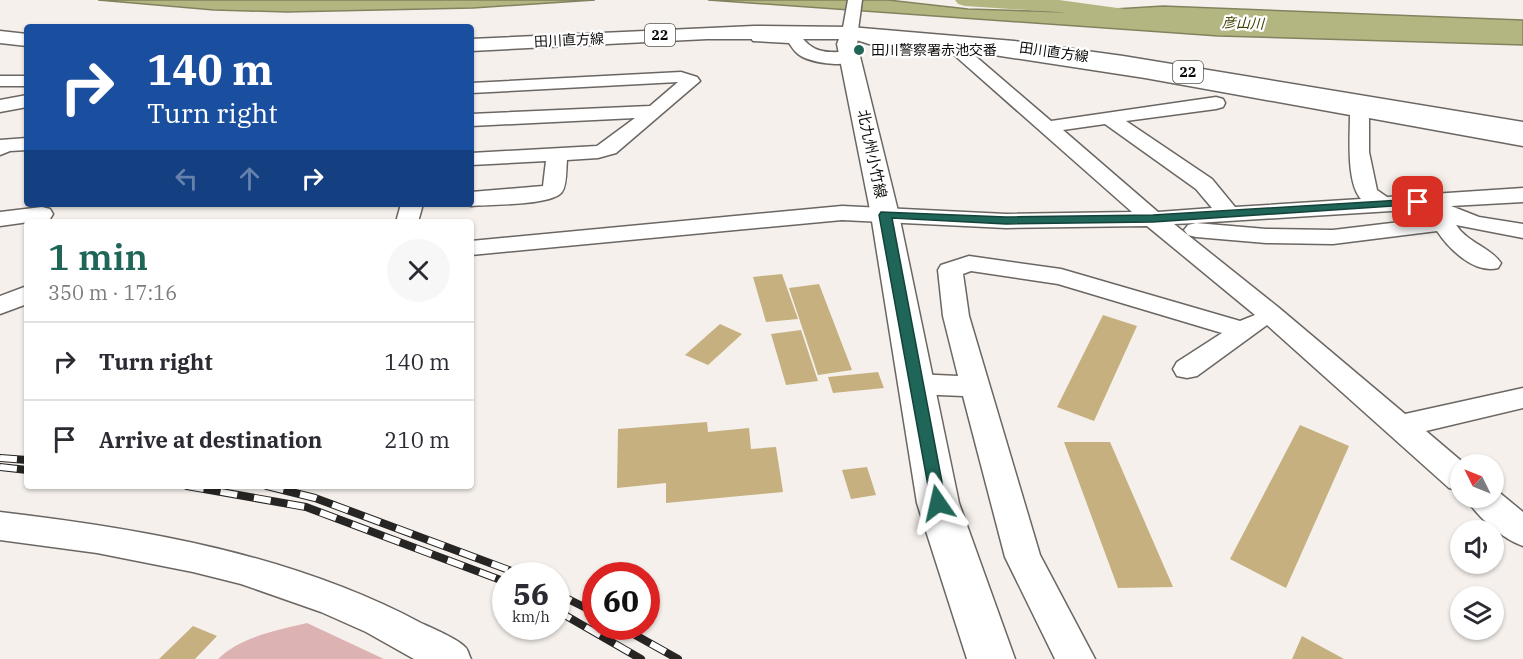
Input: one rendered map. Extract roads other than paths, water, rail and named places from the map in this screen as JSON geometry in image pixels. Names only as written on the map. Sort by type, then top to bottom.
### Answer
[{"type":"main road","name":"田川直方線","points":[[474,45],[731,33],[1041,50],[1156,67],[1523,129]]},
{"type":"main road","points":[[0,37],[24,40]]},
{"type":"main road","name":"北九州小竹線","points":[[850,40],[938,503],[991,659]]},
{"type":"street","points":[[855,0],[850,40],[869,39],[958,50],[993,50],[1133,71],[1523,140]]},
{"type":"street","points":[[474,51],[502,48],[518,42]]},
{"type":"street","points":[[958,50],[1158,222],[1273,316],[1450,469]]},
{"type":"street","points":[[474,88],[681,77],[691,81],[609,149],[598,152],[474,159]]},
{"type":"street","points":[[0,81],[24,81]]},
{"type":"street","points":[[0,106],[24,102]]},
{"type":"street","points":[[1046,127],[1216,103]]},
{"type":"street","points":[[474,120],[654,111]]},
{"type":"street","points":[[1360,111],[1359,152],[1367,193],[1382,204]]},
{"type":"street","points":[[1108,118],[1204,184],[1229,214]]},
{"type":"street","points":[[1460,119],[1523,135]]},
{"type":"street","points":[[2,145],[24,144]]},
{"type":"street","points":[[474,199],[543,194],[553,189],[557,154]]},
{"type":"street","points":[[474,248],[842,213],[1006,221],[1158,222],[1229,214],[1523,195]]},
{"type":"street","points":[[1423,202],[1446,223],[1452,236],[1464,248],[1489,263]]},
{"type":"street","points":[[1423,202],[1462,220],[1523,231]]},
{"type":"street","points":[[0,219],[42,213]]},
{"type":"street","points":[[1158,222],[1266,237],[1333,237],[1446,223]]},
{"type":"street","points":[[1075,659],[1023,557],[956,316],[950,270],[969,263],[1061,277],[1243,330]]},
{"type":"street","points":[[0,306],[24,295]]},
{"type":"street","points":[[1187,369],[1243,330],[1261,319],[1273,316]]},
{"type":"street","points":[[915,384],[975,387]]},
{"type":"street","points":[[1400,426],[1523,398]]},
{"type":"street","points":[[1495,508],[1523,532]]},
{"type":"street","points":[[0,526],[142,547],[230,566],[302,590],[378,620],[451,659]]},
{"type":"water","points":[[98,0],[595,0],[473,8],[287,12],[214,10]]},
{"type":"water","points":[[708,0],[888,0],[968,9],[1065,12],[1163,6],[1523,20],[1523,45],[1218,36]]},
{"type":"waterway","name":"彦山川","points":[[965,0],[1058,6],[1147,18]]},
{"type":"railway","points":[[0,458],[24,460]]},
{"type":"railway","points":[[0,467],[24,470]]},
{"type":"railway","points":[[204,489],[306,507],[492,577]]},
{"type":"railway","points":[[279,489],[315,498],[492,564]]},
{"type":"railway","points":[[570,600],[582,606]]},
{"type":"railway","points":[[570,618],[641,659]]},
{"type":"railway","points":[[644,640],[678,659]]},
{"type":"place","name":"田川警察署赤池交番","points":[[859,50]]}]
